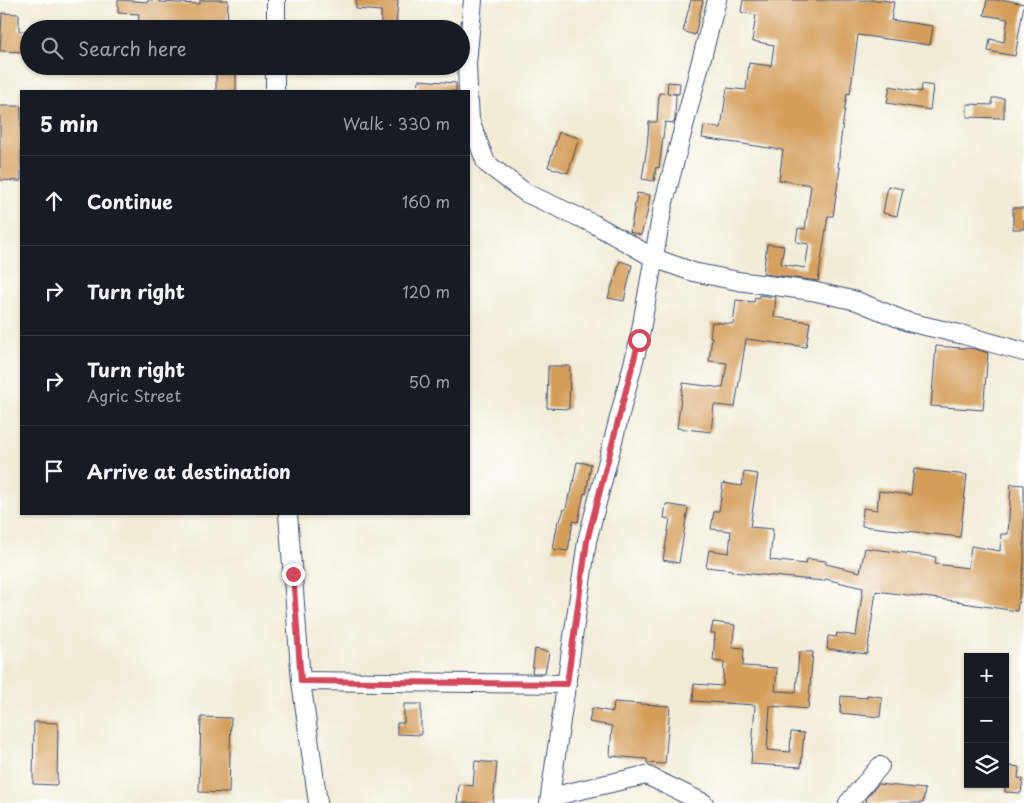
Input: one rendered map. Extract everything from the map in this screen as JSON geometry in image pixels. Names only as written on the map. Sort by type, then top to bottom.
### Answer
[{"type":"street","points":[[276,0],[276,20]]},
{"type":"street","points":[[470,32],[473,0]]},
{"type":"street","points":[[704,803],[646,775],[549,800],[587,541],[639,340],[663,206],[717,0]]},
{"type":"street","points":[[275,75],[275,90]]},
{"type":"street","points":[[467,75],[468,90]]},
{"type":"street","points":[[470,120],[486,163],[526,193],[594,224],[654,258],[693,272],[738,281],[812,291],[856,301],[908,322],[1024,352]]},
{"type":"street","points":[[288,515],[301,681],[318,803]]},
{"type":"street","points":[[301,681],[567,684]]},
{"type":"street","points":[[848,803],[880,766]]},
{"type":"building","points":[[118,0],[148,2],[148,0],[159,0],[159,2],[200,4],[200,0],[228,0],[227,20],[139,20],[139,14],[118,13]]},
{"type":"building","points":[[356,0],[398,0],[397,20],[381,20],[381,11],[356,9]]},
{"type":"building","points":[[691,0],[703,0],[695,35],[683,31]]},
{"type":"building","points":[[743,0],[882,0],[894,2],[891,20],[933,26],[930,45],[858,35],[850,94],[847,93],[838,167],[840,168],[833,216],[828,216],[818,281],[763,274],[767,244],[784,246],[781,264],[805,268],[809,244],[796,242],[798,228],[805,229],[811,185],[779,180],[783,150],[702,138],[704,126],[721,128],[727,88],[746,90],[749,63],[771,66],[774,45],[752,41],[756,15],[741,12]]},
{"type":"building","points":[[987,0],[1005,0],[1024,4],[1015,56],[988,51],[990,39],[1004,42],[1008,19],[984,15]]},
{"type":"building","points":[[2,13],[19,14],[20,52],[0,51]]},
{"type":"building","points":[[216,75],[236,75],[236,90],[216,90]]},
{"type":"building","points":[[419,80],[456,83],[456,90],[418,90]]},
{"type":"building","points":[[668,82],[680,83],[679,94],[667,93]]},
{"type":"building","points":[[922,84],[933,86],[930,110],[887,103],[890,86],[921,92]]},
{"type":"building","points":[[659,93],[676,94],[675,119],[674,123],[665,122],[659,168],[656,167],[654,181],[642,179],[649,122],[657,122]]},
{"type":"building","points":[[992,98],[1004,98],[1004,118],[967,117],[967,104],[992,105]]},
{"type":"building","points":[[0,106],[20,106],[20,181],[0,180]]},
{"type":"building","points":[[559,132],[579,138],[568,173],[548,167]]},
{"type":"building","points":[[888,186],[903,189],[897,216],[883,213]]},
{"type":"building","points":[[637,193],[650,195],[641,235],[630,232]]},
{"type":"building","points":[[1013,208],[1024,208],[1024,229],[1013,229]]},
{"type":"building","points":[[620,261],[632,265],[624,301],[608,298]]},
{"type":"building","points":[[759,295],[776,297],[774,317],[810,322],[806,347],[746,339],[735,407],[714,405],[711,432],[677,428],[683,383],[723,388],[727,363],[709,361],[712,322],[733,324],[736,300],[754,302],[755,297],[759,298]]},
{"type":"building","points":[[936,346],[976,349],[988,353],[983,410],[931,406]]},
{"type":"building","points":[[548,366],[570,366],[569,409],[547,408]]},
{"type":"building","points":[[577,462],[591,464],[586,494],[584,493],[578,522],[573,521],[568,551],[553,549],[558,521],[560,521],[564,509],[566,509],[569,494],[571,494]]},
{"type":"building","points":[[914,469],[967,475],[960,537],[862,526],[863,508],[877,510],[879,491],[911,495]]},
{"type":"building","points":[[744,472],[758,474],[750,527],[773,529],[770,560],[806,564],[807,559],[826,561],[826,564],[860,572],[865,548],[936,557],[935,564],[968,568],[971,546],[1000,551],[1001,534],[1008,534],[1011,484],[1024,485],[1024,564],[1017,611],[876,591],[867,654],[827,649],[828,636],[836,637],[837,633],[856,636],[863,588],[825,579],[824,581],[732,572],[732,570],[706,567],[709,550],[729,553],[731,531],[711,529],[714,511],[719,511],[723,483],[742,486]]},
{"type":"building","points":[[666,504],[688,508],[679,563],[663,560],[670,519],[664,518]]},
{"type":"building","points":[[713,622],[735,625],[732,647],[744,648],[743,666],[777,668],[775,691],[796,692],[799,652],[813,652],[808,709],[770,706],[767,750],[790,752],[791,732],[804,733],[801,767],[751,764],[755,705],[693,701],[694,684],[723,686],[724,662],[713,661],[715,633],[711,633]]},
{"type":"building","points":[[535,649],[549,652],[545,673],[532,673]]},
{"type":"building","points":[[867,695],[882,697],[880,717],[840,713],[841,696],[867,698]]},
{"type":"building","points":[[614,702],[670,706],[665,764],[647,763],[647,759],[610,756],[612,726],[589,722],[592,708],[613,712]]},
{"type":"building","points":[[404,704],[421,704],[421,735],[397,734],[397,723],[404,723]]},
{"type":"building","points":[[201,717],[231,718],[229,793],[199,792]]},
{"type":"building","points":[[34,722],[58,723],[57,785],[33,784]]},
{"type":"building","points":[[475,761],[497,763],[493,803],[457,803],[459,784],[473,786]]},
{"type":"building","points":[[1009,766],[1019,767],[1018,778],[1023,779],[1021,793],[1005,792],[1005,788],[1009,788]]},
{"type":"building","points":[[878,784],[925,789],[923,803],[866,803],[867,797]]},
{"type":"route","points":[[293,574],[301,681],[567,684],[587,541],[639,340]]}]
